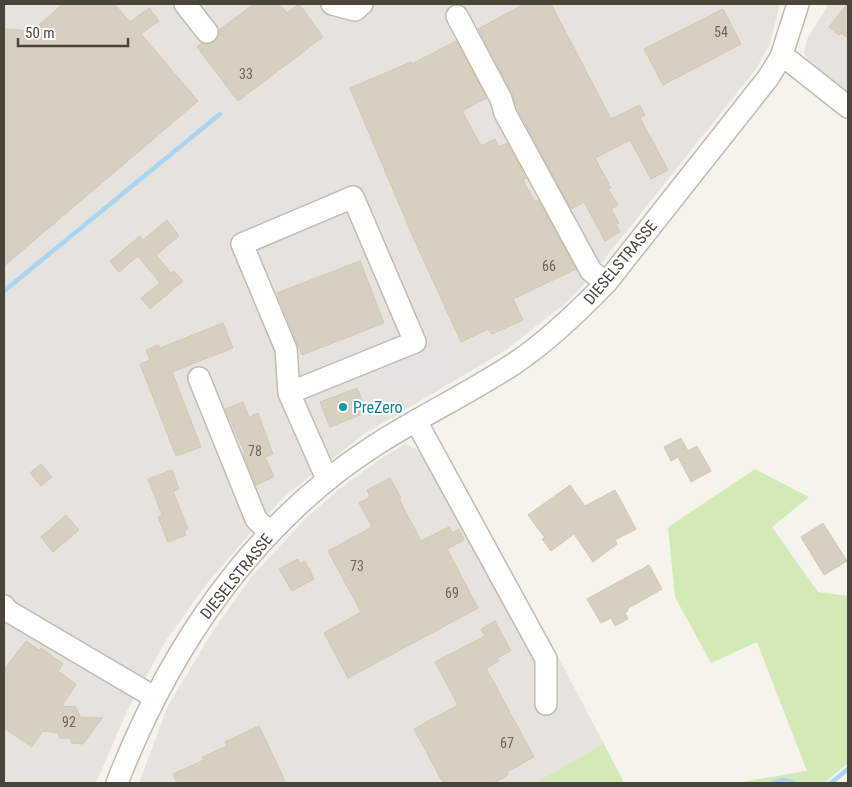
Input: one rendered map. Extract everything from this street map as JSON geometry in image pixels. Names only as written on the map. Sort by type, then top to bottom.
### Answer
[{"type":"street","points":[[185,4],[207,32]]},
{"type":"street","points":[[332,4],[355,10],[362,4]]},
{"type":"street","name":"DIESELSTRASSE","points":[[117,783],[154,697],[200,620],[240,567],[294,508],[327,479],[374,446],[515,363],[579,311],[606,283],[768,78],[781,57],[798,4]]},
{"type":"street","points":[[457,16],[501,99],[505,113],[591,271],[606,283]]},
{"type":"street","points":[[781,57],[791,62],[848,107]]},
{"type":"street","points":[[289,393],[415,342],[353,197],[242,244],[286,350],[289,393],[327,479]]},
{"type":"street","points":[[198,378],[256,520],[270,533]]},
{"type":"street","points":[[416,421],[546,659],[546,704]]},
{"type":"street","points":[[4,606],[8,611],[154,697]]},
{"type":"shaded area","points":[[4,4],[780,4],[769,46],[756,69],[591,276],[568,301],[506,350],[364,434],[285,496],[252,531],[208,582],[165,642],[127,711],[96,783],[4,783]]},
{"type":"shaded area","points":[[829,4],[848,4],[848,97],[809,64],[804,52],[807,39]]},
{"type":"shaded area","points":[[449,343],[462,372],[459,378],[433,393],[426,376],[379,394],[370,374]]},
{"type":"shaded area","points":[[405,444],[421,451],[537,662],[555,651],[604,744],[534,783],[139,783],[168,706],[213,631],[252,576],[305,519],[338,490]]},
{"type":"green space","points":[[755,469],[809,497],[772,527],[818,592],[848,596],[848,763],[824,783],[736,783],[807,771],[757,642],[711,663],[675,597],[668,527]]},
{"type":"green space","points":[[604,744],[624,783],[534,783]]},
{"type":"building","points":[[63,4],[114,4],[130,22],[149,8],[159,21],[141,34],[198,101],[4,266],[4,29],[32,31]]},
{"type":"building","points":[[254,4],[279,4],[287,13],[299,4],[323,37],[238,101],[197,47],[202,43],[214,42],[218,37],[219,30]]},
{"type":"building","points":[[524,4],[551,4],[611,119],[640,105],[645,115],[640,118],[668,170],[651,179],[630,140],[595,158],[611,188],[608,189],[618,205],[611,209],[619,223],[616,224],[620,232],[605,241],[584,202],[571,209],[517,108],[512,93],[478,29]]},
{"type":"building","points":[[847,4],[848,38],[841,33],[839,35],[829,27]]},
{"type":"building","points":[[723,9],[741,44],[663,85],[644,49]]},
{"type":"building","points":[[456,41],[487,98],[462,111],[481,146],[495,139],[499,147],[507,143],[526,178],[523,180],[535,202],[538,200],[576,269],[513,299],[523,320],[492,334],[488,329],[461,342],[413,237],[350,88],[411,62],[412,64]]},
{"type":"building","points":[[167,220],[179,236],[156,255],[171,273],[174,271],[183,281],[150,309],[141,298],[160,283],[138,256],[119,272],[110,261],[140,236],[143,240]]},
{"type":"building","points":[[360,261],[384,323],[302,355],[277,293]]},
{"type":"building","points":[[223,323],[233,348],[172,372],[201,447],[176,456],[140,364],[150,360],[146,350],[158,345],[160,348]]},
{"type":"building","name":"PreZero","points":[[357,388],[367,412],[330,427],[320,402]]},
{"type":"building","points":[[243,402],[249,417],[258,413],[273,454],[265,457],[274,477],[256,485],[243,454],[245,453],[225,409]]},
{"type":"building","points":[[681,438],[688,451],[697,446],[711,471],[691,482],[678,457],[671,461],[664,447]]},
{"type":"building","points":[[41,464],[52,477],[41,486],[30,473]]},
{"type":"building","points":[[172,470],[179,489],[173,491],[188,529],[184,531],[186,535],[168,542],[158,517],[162,515],[148,479]]},
{"type":"building","points":[[390,478],[421,541],[449,527],[452,533],[459,529],[464,540],[447,549],[478,608],[348,678],[324,633],[361,612],[328,551],[372,527],[359,503],[370,497],[367,490]]},
{"type":"building","points":[[570,485],[585,506],[615,490],[636,529],[615,540],[617,544],[593,562],[574,534],[551,551],[542,539],[545,538],[528,515]]},
{"type":"building","points":[[66,515],[79,530],[53,552],[41,537]]},
{"type":"building","points":[[823,523],[847,561],[824,575],[801,537]]},
{"type":"building","points":[[298,559],[300,564],[305,561],[314,579],[292,591],[279,569]]},
{"type":"building","points":[[649,565],[662,589],[627,609],[628,611],[625,613],[628,619],[615,626],[611,618],[601,623],[587,599]]},
{"type":"building","points":[[495,621],[511,651],[497,658],[499,661],[486,668],[534,757],[507,772],[508,775],[494,783],[443,783],[414,729],[458,705],[435,662],[485,636],[481,629]]},
{"type":"building","points":[[26,641],[39,650],[41,648],[63,664],[58,671],[76,684],[62,706],[76,707],[80,717],[102,718],[83,744],[72,743],[70,738],[60,738],[58,733],[43,731],[32,747],[4,728],[4,670]]},
{"type":"building","points":[[259,726],[286,783],[177,783],[173,774],[204,760],[202,757],[227,746],[225,742]]},
{"type":"waterway","points":[[4,291],[220,114]]},
{"type":"waterway","points":[[831,783],[848,769]]},
{"type":"waterway","points":[[773,783],[783,780],[794,783]]},
{"type":"place","name":"PreZero","points":[[343,407]]}]
